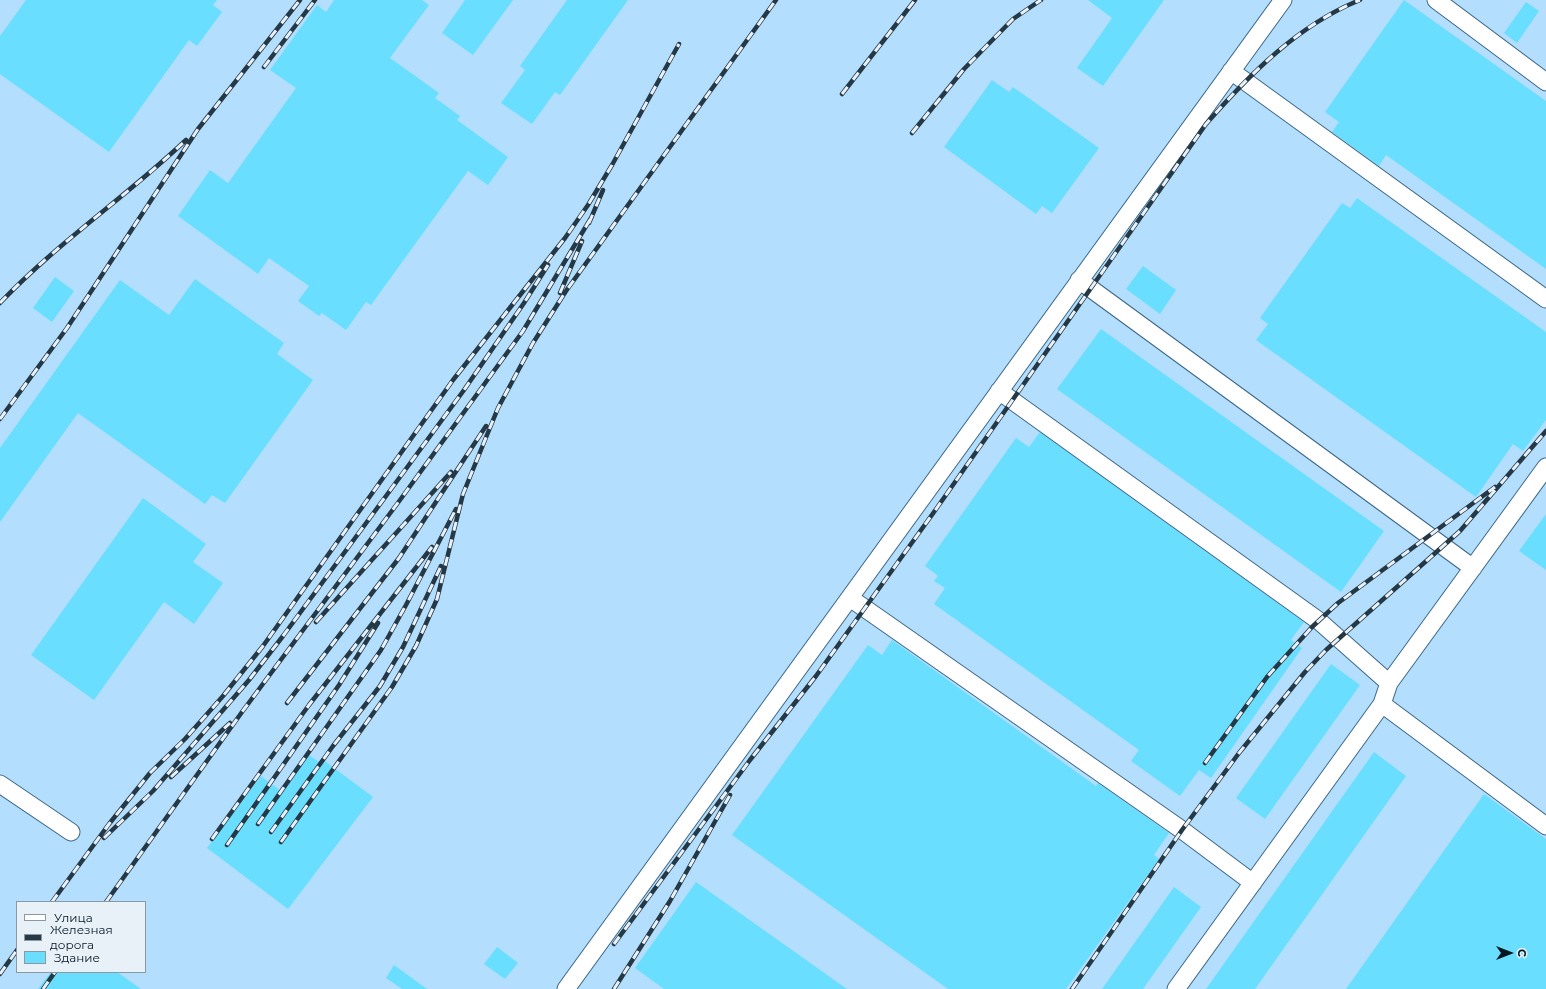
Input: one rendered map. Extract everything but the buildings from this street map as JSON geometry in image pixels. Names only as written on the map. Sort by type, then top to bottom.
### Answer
[{"type":"lane","points":[[566,989],[1283,0]]},
{"type":"lane","points":[[1436,0],[1546,82]]},
{"type":"lane","points":[[1231,71],[1546,299]]},
{"type":"lane","points":[[1079,280],[1473,568]]},
{"type":"lane","points":[[999,391],[1318,621],[1389,683]]},
{"type":"lane","points":[[1176,989],[1382,704],[1389,683],[1546,467]]},
{"type":"lane","points":[[850,598],[1182,830],[1253,883]]},
{"type":"lane","points":[[1382,704],[1546,826]]},
{"type":"lane","points":[[0,784],[71,832]]},
{"type":"shaded area","points":[[0,0],[1546,0],[1546,989],[0,989]]},
{"type":"railway","points":[[0,419],[67,328],[198,129],[300,0]]},
{"type":"railway","points":[[264,67],[315,0]]},
{"type":"railway","points":[[281,842],[392,687],[416,646],[437,599],[463,494],[498,408],[533,343],[566,291],[776,0]]},
{"type":"railway","points":[[842,94],[915,0]]},
{"type":"railway","points":[[912,133],[964,69],[1013,19],[1041,0]]},
{"type":"railway","points":[[614,944],[750,760],[816,676],[934,512],[1206,124],[1239,87],[1295,37],[1337,10],[1360,0]]},
{"type":"railway","points":[[53,901],[109,824],[150,773],[185,739],[223,696],[263,646],[453,380],[565,238],[588,205],[612,165],[679,44]]},
{"type":"railway","points":[[0,303],[45,260],[140,181],[186,140]]},
{"type":"railway","points":[[589,223],[603,190]]},
{"type":"railway","points":[[107,901],[242,712],[400,500],[523,331],[591,218]]},
{"type":"railway","points":[[560,293],[582,241]]},
{"type":"railway","points":[[104,838],[153,791],[249,680],[464,390],[524,303],[548,265]]},
{"type":"railway","points":[[287,703],[399,558],[486,426]]},
{"type":"railway","points":[[1072,989],[1182,830],[1239,753],[1305,672],[1326,650],[1460,531],[1546,431]]},
{"type":"railway","points":[[316,622],[451,472]]},
{"type":"railway","points":[[1205,763],[1267,677],[1312,627],[1338,603],[1495,487]]},
{"type":"railway","points":[[258,824],[381,650],[456,509]]},
{"type":"railway","points":[[212,839],[309,705],[432,547]]},
{"type":"railway","points":[[271,832],[333,746],[380,686],[403,647],[441,566]]},
{"type":"railway","points":[[227,845],[339,685],[378,623]]},
{"type":"railway","points":[[171,777],[230,723]]},
{"type":"railway","points":[[614,989],[670,901],[730,795]]},
{"type":"railway","points":[[0,974],[16,951]]},
{"type":"railway","points":[[43,989],[54,973]]}]
